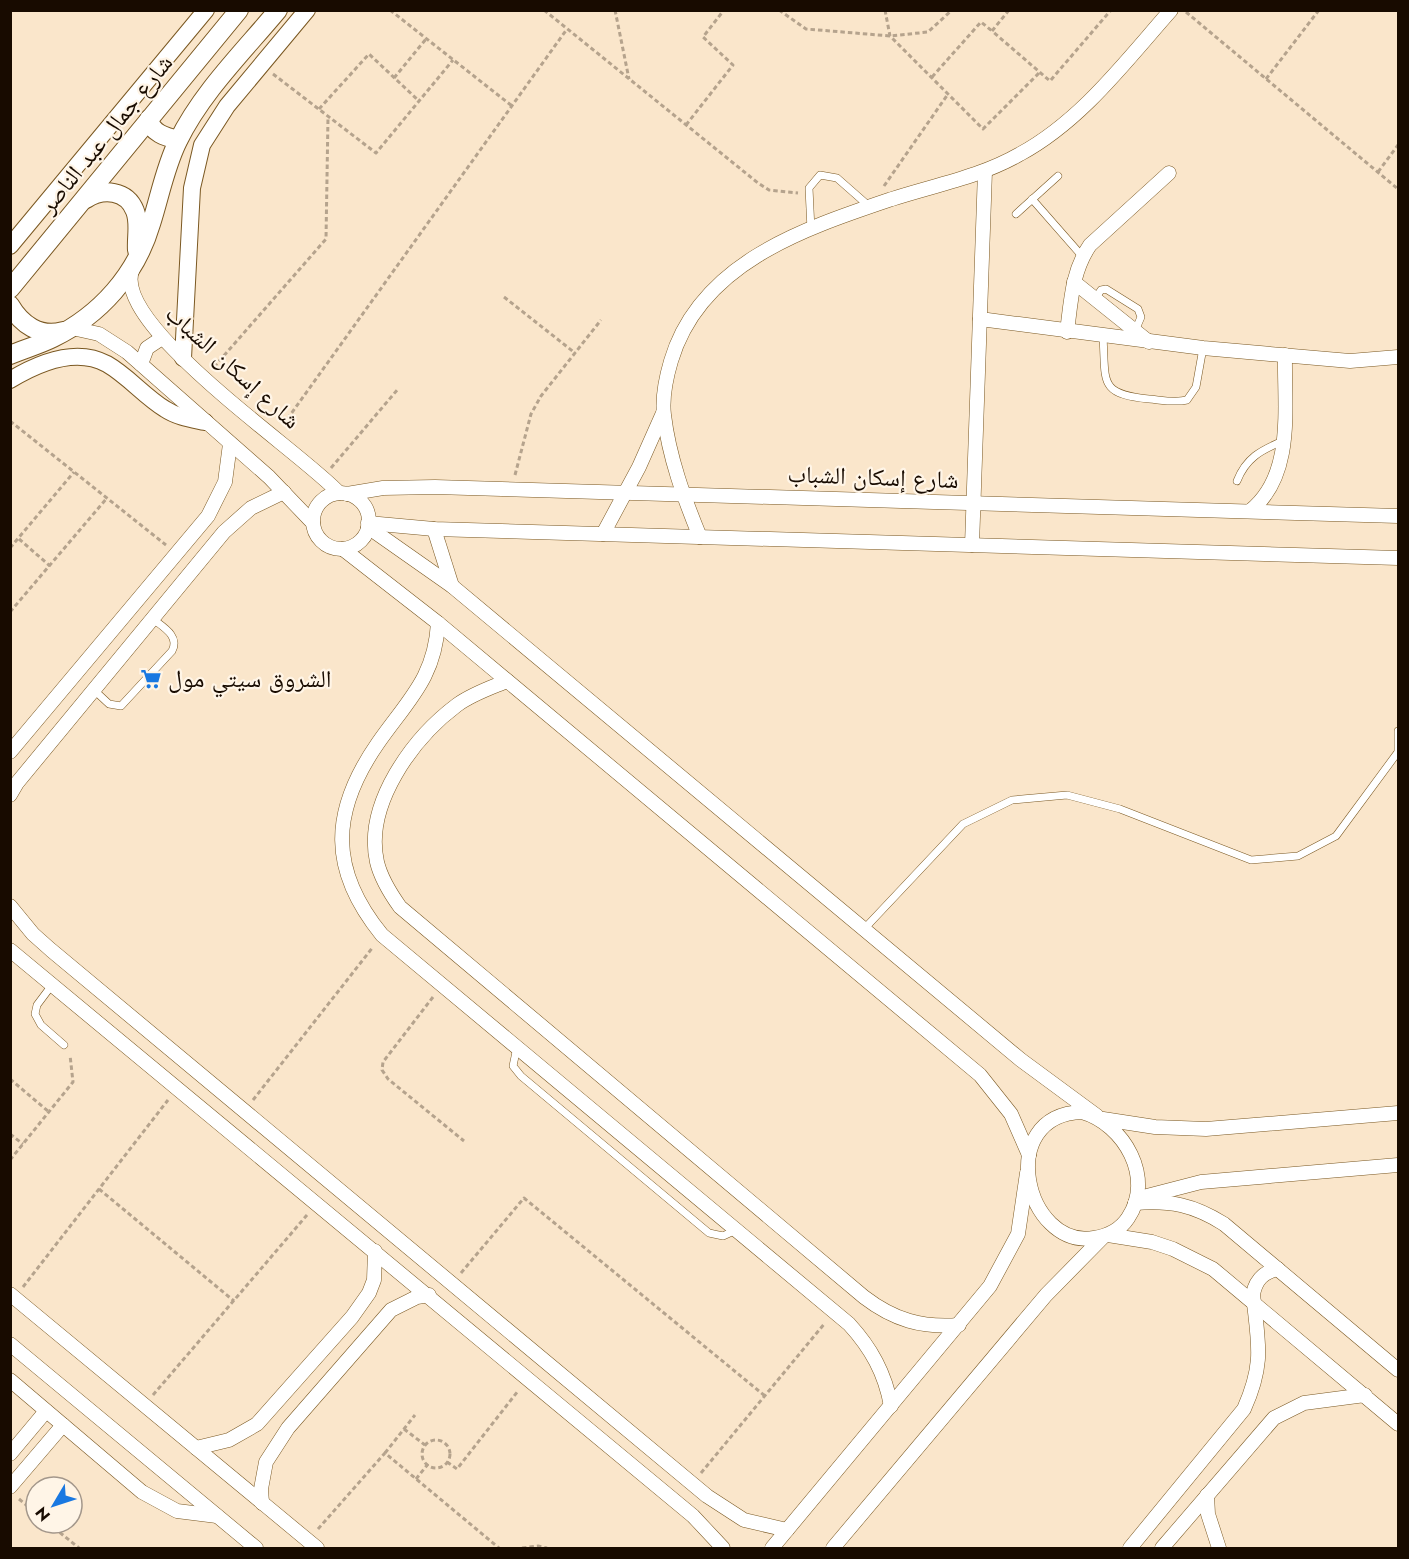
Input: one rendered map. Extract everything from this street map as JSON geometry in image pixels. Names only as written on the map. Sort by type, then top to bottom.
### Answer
[{"type":"main road","name":"شارع جمال عبد الناصر","points":[[10,289],[238,10]]},
{"type":"main road","points":[[10,355],[35,346],[72,327],[108,298],[138,258],[178,140],[207,94],[278,10]]},
{"type":"main road","points":[[149,118],[150,124],[156,131],[178,140]]},
{"type":"main road","points":[[82,202],[96,193],[107,192],[129,201],[135,211],[137,222],[138,258]]},
{"type":"main road","points":[[10,305],[25,324],[35,330],[59,332],[72,327]]},
{"type":"street","points":[[10,246],[206,10]]},
{"type":"street","points":[[183,358],[195,166],[213,125],[308,10]]},
{"type":"street","points":[[700,537],[670,449],[663,413],[666,378],[676,344],[693,312],[715,285],[741,265],[811,230],[870,207],[985,171],[1021,154],[1081,109],[1171,10]]},
{"type":"street","points":[[972,545],[985,171]]},
{"type":"street","points":[[1067,332],[1074,282],[1082,256],[1090,244],[1169,173]]},
{"type":"street","name":"شارع إسكان الشباب","points":[[138,258],[131,271],[135,299],[150,326],[274,438],[343,493],[402,487],[512,489],[1398,516]]},
{"type":"street","points":[[1074,282],[1151,343]]},
{"type":"street","points":[[980,320],[1203,348],[1350,361],[1398,357]]},
{"type":"street","points":[[72,327],[99,334],[114,341],[284,492],[313,523]]},
{"type":"street","points":[[141,364],[147,348],[162,339]]},
{"type":"street","points":[[1250,511],[1264,500],[1275,483],[1283,441],[1285,355]]},
{"type":"street","points":[[10,380],[36,367],[67,357],[95,358],[108,364],[167,410],[205,422]]},
{"type":"street","points":[[603,534],[626,492],[663,413]]},
{"type":"street","points":[[10,752],[177,553],[218,500],[225,482],[230,444]]},
{"type":"street","points":[[10,795],[17,783],[237,519],[266,499],[284,492]]},
{"type":"street","points":[[833,1548],[843,1542],[1046,1295],[1106,1236],[1124,1224],[1136,1201],[1138,1185],[1132,1156],[1125,1142],[1100,1118],[1022,1060],[452,586],[368,525],[362,503],[343,493],[323,500],[317,507],[313,523],[315,532],[327,545],[344,549],[438,623],[980,1075],[1011,1113],[1029,1155]]},
{"type":"street","points":[[368,525],[434,529],[1398,558]]},
{"type":"street","points":[[344,549],[359,542],[368,525]]},
{"type":"street","points":[[434,529],[452,586]]},
{"type":"street","points":[[438,623],[434,655],[422,686],[377,744],[348,800],[342,828],[343,857],[349,884],[362,910],[382,935],[855,1331],[873,1353],[884,1378],[891,1406]]},
{"type":"street","points":[[507,681],[459,704],[438,720],[420,739],[389,789],[379,812],[374,837],[377,862],[386,886],[400,907],[864,1297],[898,1318],[917,1325],[959,1325]]},
{"type":"street","points":[[10,906],[33,934],[692,1484],[724,1509],[744,1520],[788,1530]]},
{"type":"street","points":[[10,950],[529,1378],[693,1516],[723,1548]]},
{"type":"street","points":[[772,1548],[990,1286],[1018,1234],[1033,1140],[1041,1128],[1053,1118],[1067,1113],[1082,1112],[1100,1118],[1155,1126],[1206,1128],[1398,1113]]},
{"type":"street","points":[[1136,1201],[1201,1182],[1398,1165]]},
{"type":"street","points":[[1027,1173],[1030,1191],[1039,1207],[1060,1231],[1073,1237],[1088,1239],[1106,1236],[1152,1242],[1193,1258],[1213,1269],[1398,1424]]},
{"type":"street","points":[[1136,1201],[1172,1202],[1192,1206],[1224,1224],[1398,1370]]},
{"type":"street","points":[[196,1448],[236,1437],[269,1412],[369,1293],[374,1280],[375,1251]]},
{"type":"street","points":[[1130,1548],[1232,1427],[1244,1409],[1258,1368],[1260,1346],[1253,1294],[1258,1280],[1270,1271],[1278,1269]]},
{"type":"street","points":[[262,1503],[261,1489],[266,1462],[288,1428],[391,1310],[410,1300],[429,1295]]},
{"type":"street","points":[[12,1296],[313,1545]]},
{"type":"street","points":[[10,1344],[256,1548]]},
{"type":"street","points":[[10,1380],[158,1503],[187,1513],[217,1516]]},
{"type":"street","points":[[1162,1548],[1250,1442],[1274,1418],[1304,1403],[1365,1395]]},
{"type":"street","points":[[10,1454],[46,1411]]},
{"type":"street","points":[[10,1490],[63,1425]]},
{"type":"street","points":[[1232,1427],[1246,1432],[1250,1442]]},
{"type":"street","points":[[1207,1495],[1208,1514],[1219,1548]]},
{"type":"lane","points":[[811,230],[808,194],[815,178],[832,175],[870,207]]},
{"type":"lane","points":[[1016,214],[1058,176]]},
{"type":"lane","points":[[1032,199],[1082,256]]},
{"type":"lane","points":[[1103,337],[1106,379],[1113,391],[1126,397],[1187,400],[1194,392],[1203,348]]},
{"type":"lane","points":[[1238,481],[1242,468],[1251,458],[1283,441]]},
{"type":"lane","points":[[94,690],[109,704],[120,706],[172,651],[175,644],[173,637],[153,619]]},
{"type":"lane","points":[[865,928],[963,824],[1012,800],[1067,795],[1120,809],[1251,860],[1298,856],[1336,836],[1398,752],[1398,731]]},
{"type":"lane","points":[[52,985],[37,1005],[35,1014],[41,1025],[64,1045]]},
{"type":"lane","points":[[517,1047],[513,1066],[530,1084],[709,1233],[723,1236],[736,1230]]},
{"type":"path","points":[[390,10],[512,106]]},
{"type":"path","points":[[544,10],[770,190],[808,194]]},
{"type":"path","points":[[615,10],[629,79]]},
{"type":"path","points":[[686,125],[733,65],[703,37],[724,10]]},
{"type":"path","points":[[779,10],[806,29],[890,36],[928,32],[952,10]]},
{"type":"path","points":[[885,10],[890,36],[983,129],[1040,72]]},
{"type":"path","points":[[992,31],[1010,10]]},
{"type":"path","points":[[932,78],[981,22],[1050,81],[1111,10]]},
{"type":"path","points":[[1184,10],[1398,189]]},
{"type":"path","points":[[1266,79],[1320,10]]},
{"type":"path","points":[[274,438],[567,29]]},
{"type":"path","points":[[394,78],[426,39]]},
{"type":"path","points":[[319,109],[369,54],[419,101]]},
{"type":"path","points":[[261,65],[376,153],[453,60]]},
{"type":"path","points":[[870,207],[948,94]]},
{"type":"path","points":[[205,377],[326,239],[328,117]]},
{"type":"path","points":[[1378,172],[1398,144]]},
{"type":"path","points":[[504,297],[575,352]]},
{"type":"path","points":[[512,489],[531,414],[541,396],[601,320]]},
{"type":"path","points":[[324,476],[398,389]]},
{"type":"path","points":[[10,421],[177,553]]},
{"type":"path","points":[[10,548],[74,472]]},
{"type":"path","points":[[10,612],[107,498]]},
{"type":"path","points":[[19,539],[50,566]]},
{"type":"path","points":[[245,1111],[382,935]]},
{"type":"path","points":[[442,985],[382,1062],[382,1070],[388,1079],[464,1141]]},
{"type":"path","points":[[10,1160],[73,1082],[70,1056],[64,1045]]},
{"type":"path","points":[[10,1079],[49,1112]]},
{"type":"path","points":[[12,1296],[177,1088]]},
{"type":"path","points":[[10,1134],[23,1144]]},
{"type":"path","points":[[99,1188],[234,1301]]},
{"type":"path","points":[[452,1284],[524,1198],[765,1396]]},
{"type":"path","points":[[144,1405],[317,1204]]},
{"type":"path","points":[[692,1484],[834,1312]]},
{"type":"path","points":[[447,1462],[457,1469],[529,1378]]},
{"type":"path","points":[[313,1545],[415,1415]]},
{"type":"path","points":[[404,1429],[425,1445]]},
{"type":"path","points":[[434,1440],[444,1443],[450,1452],[447,1462],[438,1467],[428,1464],[422,1455],[425,1445],[434,1440]]},
{"type":"path","points":[[385,1453],[499,1548]]},
{"type":"path","points":[[416,1479],[428,1464]]},
{"type":"path","points":[[10,1490],[24,1502]]},
{"type":"path","points":[[63,1535],[79,1548]]},
{"type":"path","points":[[522,1548],[538,1546],[548,1548]]},
{"type":"place","name":"الشروق سيتي مول","points":[[151,679]]}]
